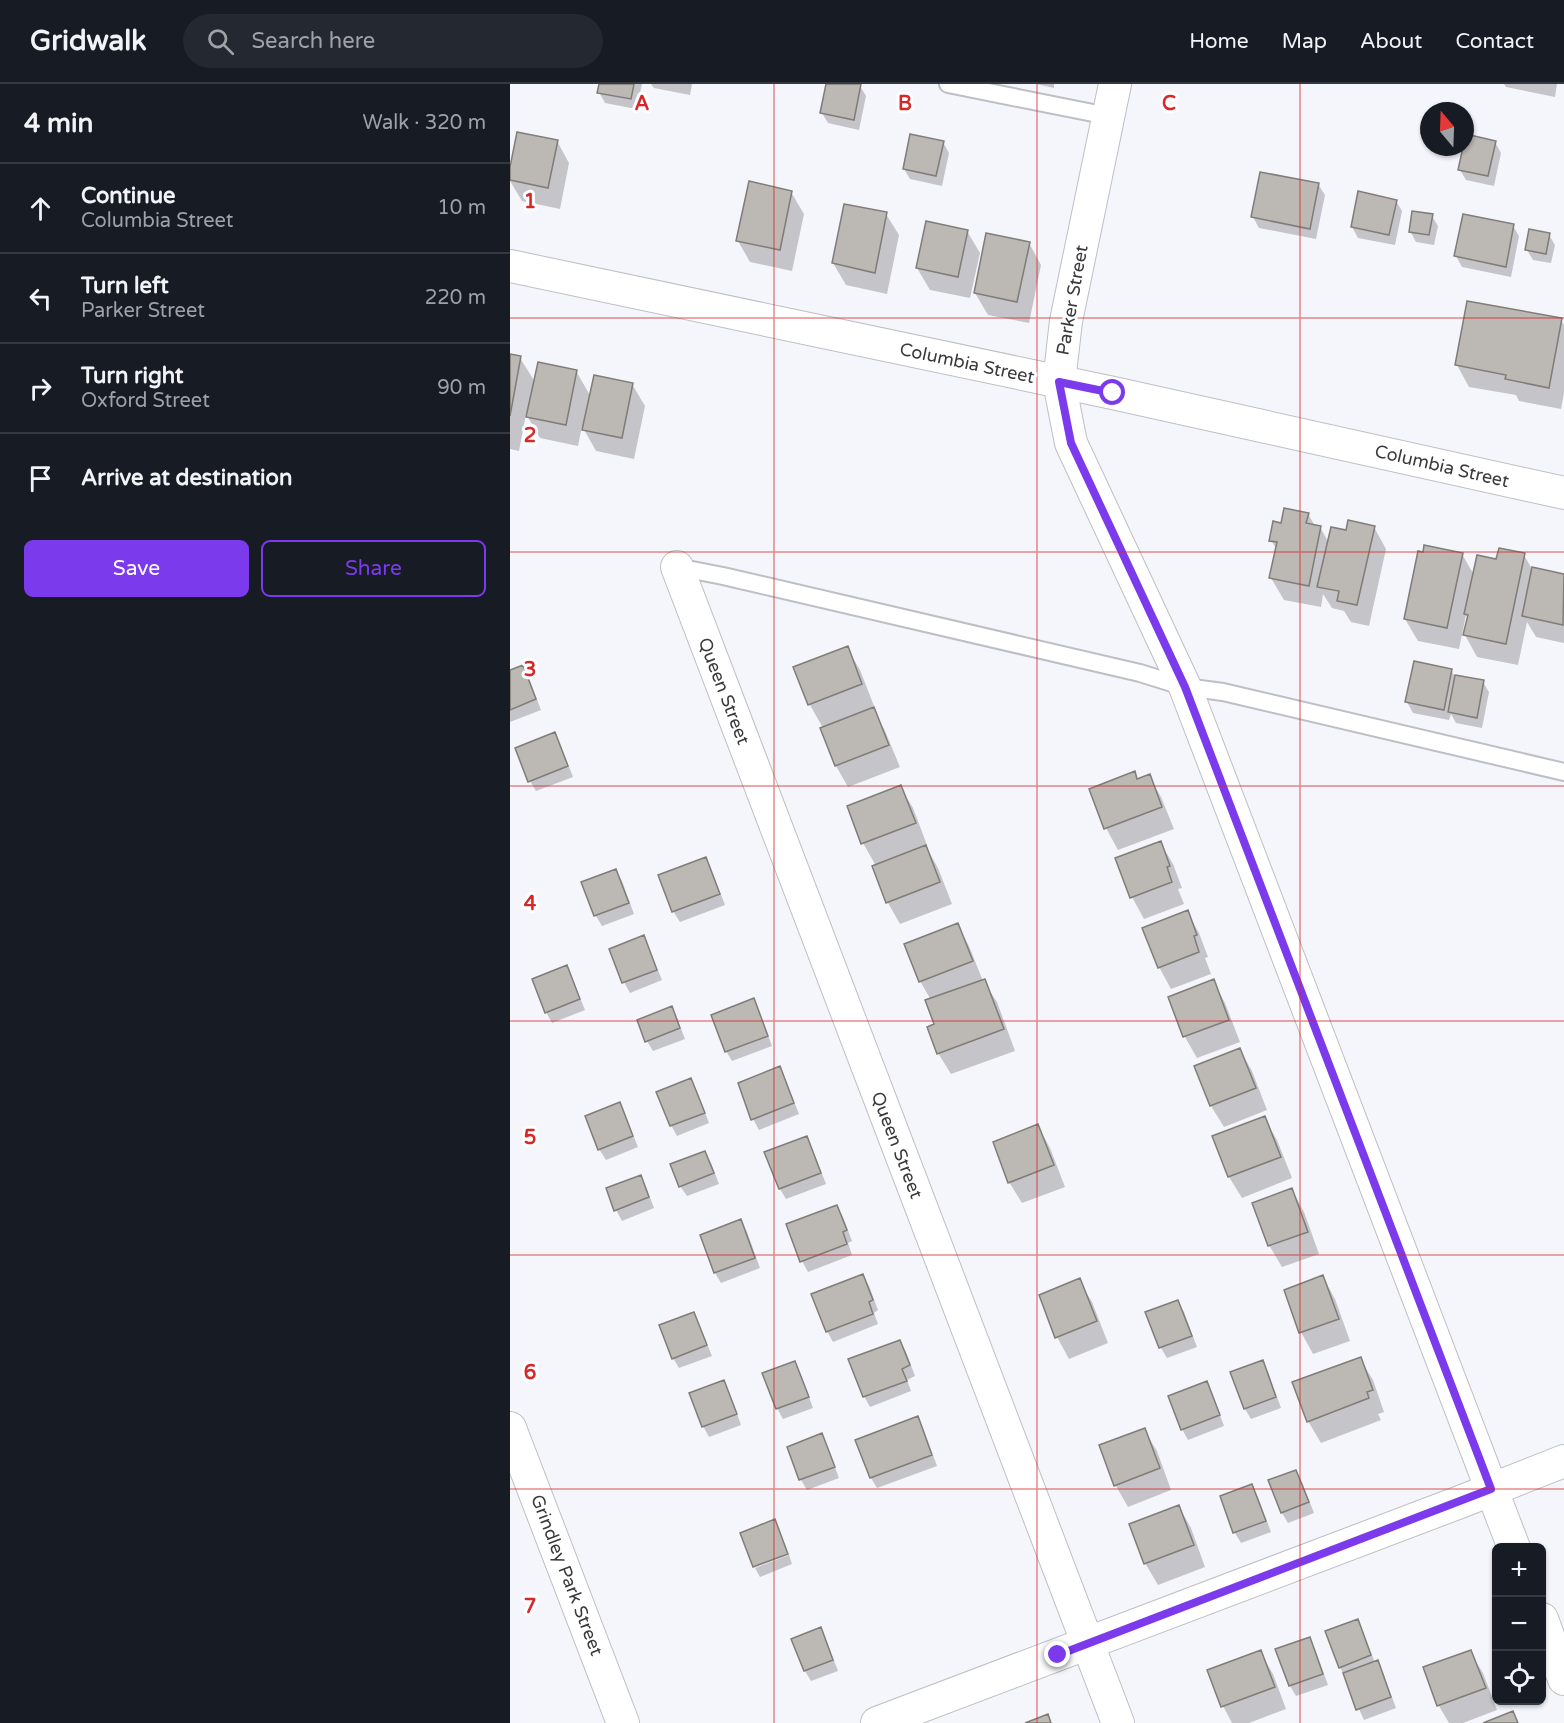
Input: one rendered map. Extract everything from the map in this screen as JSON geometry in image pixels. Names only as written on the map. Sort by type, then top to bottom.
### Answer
[{"type":"street","name":"Parker Street","points":[[1114,84],[1066,321],[1059,382],[1071,443],[1185,687],[1512,1543]]},
{"type":"street","name":"Columbia Street","points":[[510,266],[1113,393],[1564,493]]},
{"type":"street","name":"Queen Street","points":[[677,567],[1118,1723]]},
{"type":"street","name":"Grindley Park Street","points":[[510,1428],[623,1723]]},
{"type":"street","points":[[877,1723],[1564,1461]]},
{"type":"street","points":[[1546,1630],[1564,1679]]},
{"type":"lane","points":[[948,84],[1108,116]]},
{"type":"lane","points":[[677,567],[1140,673],[1185,687],[1223,692],[1564,772]]},
{"type":"building","points":[[599,84],[634,84],[631,99],[597,93]]},
{"type":"building","points":[[826,84],[861,84],[854,120],[820,113]]},
{"type":"building","points":[[517,132],[558,140],[548,188],[510,180],[510,167]]},
{"type":"building","points":[[910,134],[944,141],[936,176],[903,169]]},
{"type":"building","points":[[1474,136],[1496,141],[1488,176],[1458,170],[1461,156],[1474,156]]},
{"type":"building","points":[[1260,172],[1319,183],[1310,229],[1251,217]]},
{"type":"building","points":[[749,181],[792,191],[780,250],[736,241]]},
{"type":"building","points":[[1358,191],[1397,200],[1389,235],[1351,227]]},
{"type":"building","points":[[844,204],[887,212],[875,273],[832,263]]},
{"type":"building","points":[[1412,211],[1433,214],[1429,235],[1409,232]]},
{"type":"building","points":[[1463,214],[1514,224],[1506,267],[1454,256]]},
{"type":"building","points":[[926,221],[968,230],[958,277],[916,268]]},
{"type":"building","points":[[1529,229],[1550,233],[1546,254],[1525,250]]},
{"type":"building","points":[[986,233],[1030,242],[1017,302],[974,293]]},
{"type":"building","points":[[1467,301],[1562,318],[1549,388],[1505,379],[1506,375],[1455,365]]},
{"type":"building","points":[[510,354],[521,356],[510,416]]},
{"type":"building","points":[[538,362],[577,370],[566,425],[526,417]]},
{"type":"building","points":[[594,375],[633,383],[622,438],[582,430]]},
{"type":"building","points":[[1284,508],[1309,513],[1306,523],[1321,526],[1309,586],[1269,578],[1277,542],[1269,541],[1273,521],[1281,523]]},
{"type":"building","points":[[1348,520],[1375,526],[1357,605],[1337,601],[1339,591],[1317,587],[1331,527],[1346,530]]},
{"type":"building","points":[[1424,545],[1463,553],[1447,628],[1404,619],[1418,551],[1423,552]]},
{"type":"building","points":[[1499,548],[1525,553],[1506,644],[1463,635],[1468,615],[1464,614],[1477,555],[1496,559]]},
{"type":"building","points":[[1532,567],[1564,574],[1563,625],[1522,616]]},
{"type":"building","points":[[848,646],[862,684],[808,705],[793,667]]},
{"type":"building","points":[[1414,661],[1452,669],[1444,710],[1405,702]]},
{"type":"building","points":[[523,665],[536,699],[510,710],[510,670]]},
{"type":"building","points":[[1455,675],[1484,680],[1477,718],[1448,712]]},
{"type":"building","points":[[874,707],[889,745],[835,766],[820,728]]},
{"type":"building","points":[[555,732],[568,766],[528,782],[515,748]]},
{"type":"building","points":[[1135,771],[1137,779],[1150,774],[1162,807],[1104,829],[1089,789]]},
{"type":"building","points":[[901,785],[916,823],[861,844],[847,806]]},
{"type":"building","points":[[1161,841],[1170,866],[1167,867],[1172,882],[1130,898],[1115,858]]},
{"type":"building","points":[[926,845],[940,882],[886,903],[872,866]]},
{"type":"building","points":[[706,857],[720,894],[672,912],[658,875]]},
{"type":"building","points":[[616,869],[629,903],[594,916],[581,882]]},
{"type":"building","points":[[1188,910],[1197,935],[1194,936],[1199,952],[1158,968],[1142,928]]},
{"type":"building","points":[[958,923],[973,961],[919,982],[904,944]]},
{"type":"building","points":[[644,935],[657,970],[622,983],[609,949]]},
{"type":"building","points":[[567,965],[580,999],[545,1013],[532,979]]},
{"type":"building","points":[[985,979],[1004,1029],[937,1054],[927,1027],[934,1024],[925,1000]]},
{"type":"building","points":[[1214,979],[1229,1020],[1183,1037],[1168,997]]},
{"type":"building","points":[[754,998],[768,1036],[725,1052],[711,1015]]},
{"type":"building","points":[[672,1006],[680,1028],[645,1042],[637,1020]]},
{"type":"building","points":[[1240,1048],[1256,1088],[1210,1106],[1194,1066]]},
{"type":"building","points":[[780,1066],[794,1103],[751,1120],[738,1083]]},
{"type":"building","points":[[691,1078],[705,1113],[670,1126],[656,1092]]},
{"type":"building","points":[[620,1102],[633,1136],[598,1150],[585,1116]]},
{"type":"building","points":[[1265,1116],[1281,1157],[1228,1177],[1212,1136]]},
{"type":"building","points":[[1038,1124],[1054,1165],[1008,1183],[993,1142]]},
{"type":"building","points":[[807,1136],[821,1173],[779,1189],[764,1152]]},
{"type":"building","points":[[705,1151],[714,1173],[679,1187],[670,1164]]},
{"type":"building","points":[[641,1175],[649,1197],[614,1211],[606,1188]]},
{"type":"building","points":[[1292,1188],[1308,1232],[1268,1246],[1252,1203]]},
{"type":"building","points":[[837,1205],[847,1230],[843,1232],[847,1244],[800,1262],[786,1224]]},
{"type":"building","points":[[741,1219],[755,1258],[714,1273],[700,1235]]},
{"type":"building","points":[[863,1274],[873,1300],[869,1302],[873,1314],[826,1332],[811,1294]]},
{"type":"building","points":[[1323,1275],[1339,1319],[1299,1333],[1284,1290]]},
{"type":"building","points":[[1080,1278],[1097,1321],[1055,1338],[1039,1295]]},
{"type":"building","points":[[1178,1300],[1192,1336],[1159,1348],[1145,1312]]},
{"type":"building","points":[[694,1312],[707,1345],[672,1359],[659,1325]]},
{"type":"building","points":[[900,1340],[910,1365],[902,1369],[907,1381],[863,1397],[848,1359]]},
{"type":"building","points":[[1361,1357],[1373,1390],[1367,1392],[1369,1398],[1307,1422],[1292,1382]]},
{"type":"building","points":[[1263,1360],[1276,1397],[1244,1409],[1230,1372]]},
{"type":"building","points":[[795,1361],[809,1397],[776,1409],[762,1373]]},
{"type":"building","points":[[724,1380],[737,1414],[702,1427],[689,1393]]},
{"type":"building","points":[[1207,1381],[1220,1415],[1181,1430],[1168,1396]]},
{"type":"building","points":[[918,1416],[932,1455],[870,1478],[855,1440]]},
{"type":"building","points":[[1145,1428],[1160,1468],[1114,1486],[1099,1445]]},
{"type":"building","points":[[822,1433],[835,1467],[799,1480],[787,1447]]},
{"type":"building","points":[[1296,1470],[1309,1502],[1281,1513],[1268,1480]]},
{"type":"building","points":[[1252,1484],[1266,1521],[1233,1533],[1220,1496]]},
{"type":"building","points":[[1179,1505],[1194,1545],[1144,1564],[1129,1524]]},
{"type":"building","points":[[775,1519],[788,1554],[753,1567],[740,1533]]},
{"type":"building","points":[[1358,1619],[1371,1655],[1339,1668],[1325,1631]]},
{"type":"building","points":[[821,1627],[833,1660],[804,1671],[791,1639]]},
{"type":"building","points":[[1310,1637],[1323,1674],[1289,1686],[1275,1649]]},
{"type":"building","points":[[1261,1650],[1275,1687],[1221,1707],[1207,1670]]},
{"type":"building","points":[[1471,1650],[1486,1688],[1437,1706],[1423,1667]]},
{"type":"building","points":[[1378,1660],[1391,1697],[1356,1710],[1343,1673]]},
{"type":"building","points":[[1513,1711],[1518,1723],[1483,1723]]},
{"type":"building","points":[[1048,1714],[1051,1723],[1025,1723]]},
{"type":"route","points":[[1058,1655],[1491,1489],[1185,687],[1071,443],[1059,382],[1113,393]]}]
